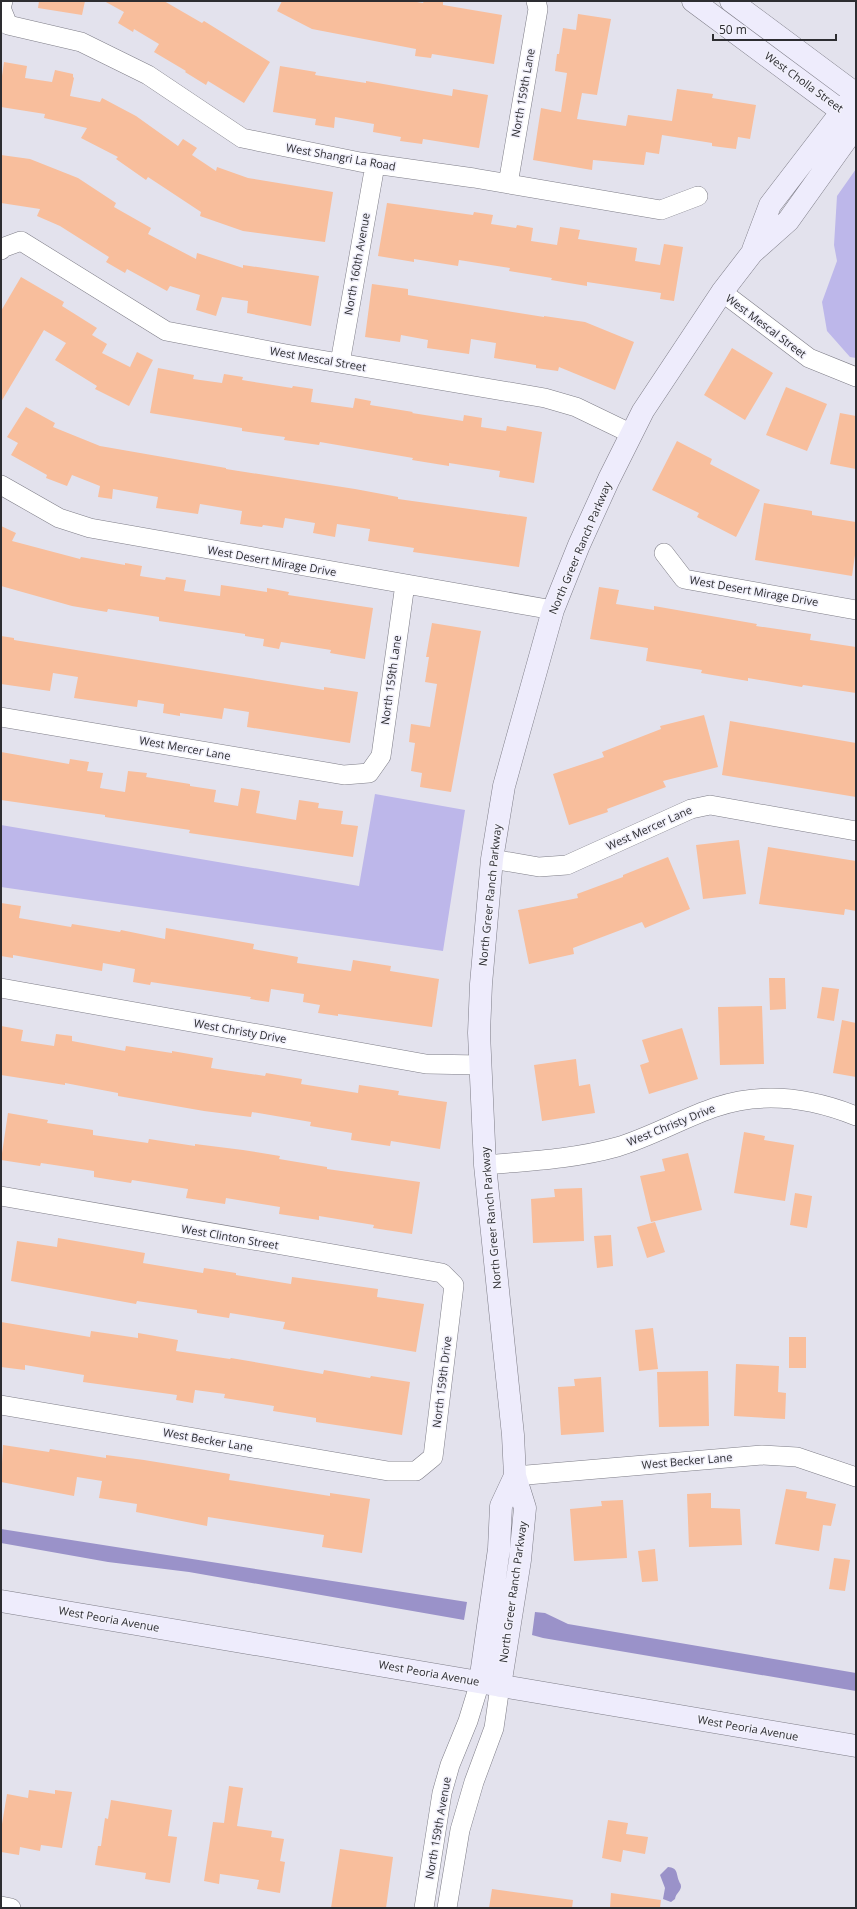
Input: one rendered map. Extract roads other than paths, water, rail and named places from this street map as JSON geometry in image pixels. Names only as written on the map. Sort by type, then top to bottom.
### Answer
[{"type":"street","name":"West Shangri La Road","points":[[3,1],[1,8],[8,25],[81,42],[148,76],[242,138],[375,164],[508,184],[661,210],[698,196]]},
{"type":"street","name":"North 159th Lane","points":[[508,184],[538,9],[536,1]]},
{"type":"street","name":"West Cholla Street","points":[[693,1],[852,120]]},
{"type":"street","name":"West Cholla Street","points":[[731,1],[856,93]]},
{"type":"street","name":"North Greer Ranch Parkway","points":[[490,1684],[520,1560],[525,1508],[515,1476],[513,1435],[485,1165],[480,1065],[481,984],[492,859],[504,786],[535,670],[553,610],[582,538],[632,434],[652,398],[722,292],[752,253],[770,205],[852,120],[856,93]]},
{"type":"street","name":"North 160th Avenue","points":[[340,363],[375,164]]},
{"type":"street","name":"West Mescal Street","points":[[1,250],[2,248],[21,241],[166,331],[340,363],[546,398],[576,407],[632,434]]},
{"type":"street","name":"West Mescal Street","points":[[722,292],[809,358],[856,377]]},
{"type":"street","name":"West Desert Mirage Drive","points":[[1,485],[59,518],[90,528],[553,610]]},
{"type":"street","name":"West Desert Mirage Drive","points":[[664,553],[684,579],[856,610]]},
{"type":"street","name":"North 159th Lane","points":[[370,773],[381,756],[405,584]]},
{"type":"street","name":"West Mercer Lane","points":[[1,717],[344,775],[370,773]]},
{"type":"street","name":"West Mercer Lane","points":[[492,859],[539,867],[567,865],[691,808],[710,805],[856,831]]},
{"type":"street","name":"West Christy Drive","points":[[1,988],[426,1064],[480,1065]]},
{"type":"street","name":"West Christy Drive","points":[[485,1165],[581,1156],[619,1146],[717,1107],[750,1098],[790,1098],[838,1108],[856,1116]]},
{"type":"street","name":"West Clinton Street","points":[[1,1196],[94,1214],[442,1274],[454,1286]]},
{"type":"street","name":"North 159th Drive","points":[[416,1471],[433,1457],[454,1286]]},
{"type":"street","name":"West Becker Lane","points":[[1,1405],[388,1471],[416,1471]]},
{"type":"street","name":"West Becker Lane","points":[[515,1476],[762,1455],[798,1457],[856,1477]]},
{"type":"street","name":"West Peoria Avenue","points":[[1,1601],[856,1746]]},
{"type":"street","name":"North 159th Avenue","points":[[424,1908],[442,1793],[450,1765],[468,1721],[490,1684]]},
{"type":"street","name":"North 159th Avenue","points":[[447,1908],[460,1830],[474,1782],[494,1728],[490,1684]]},
{"type":"street","points":[[1,1906],[11,1908]]}]
